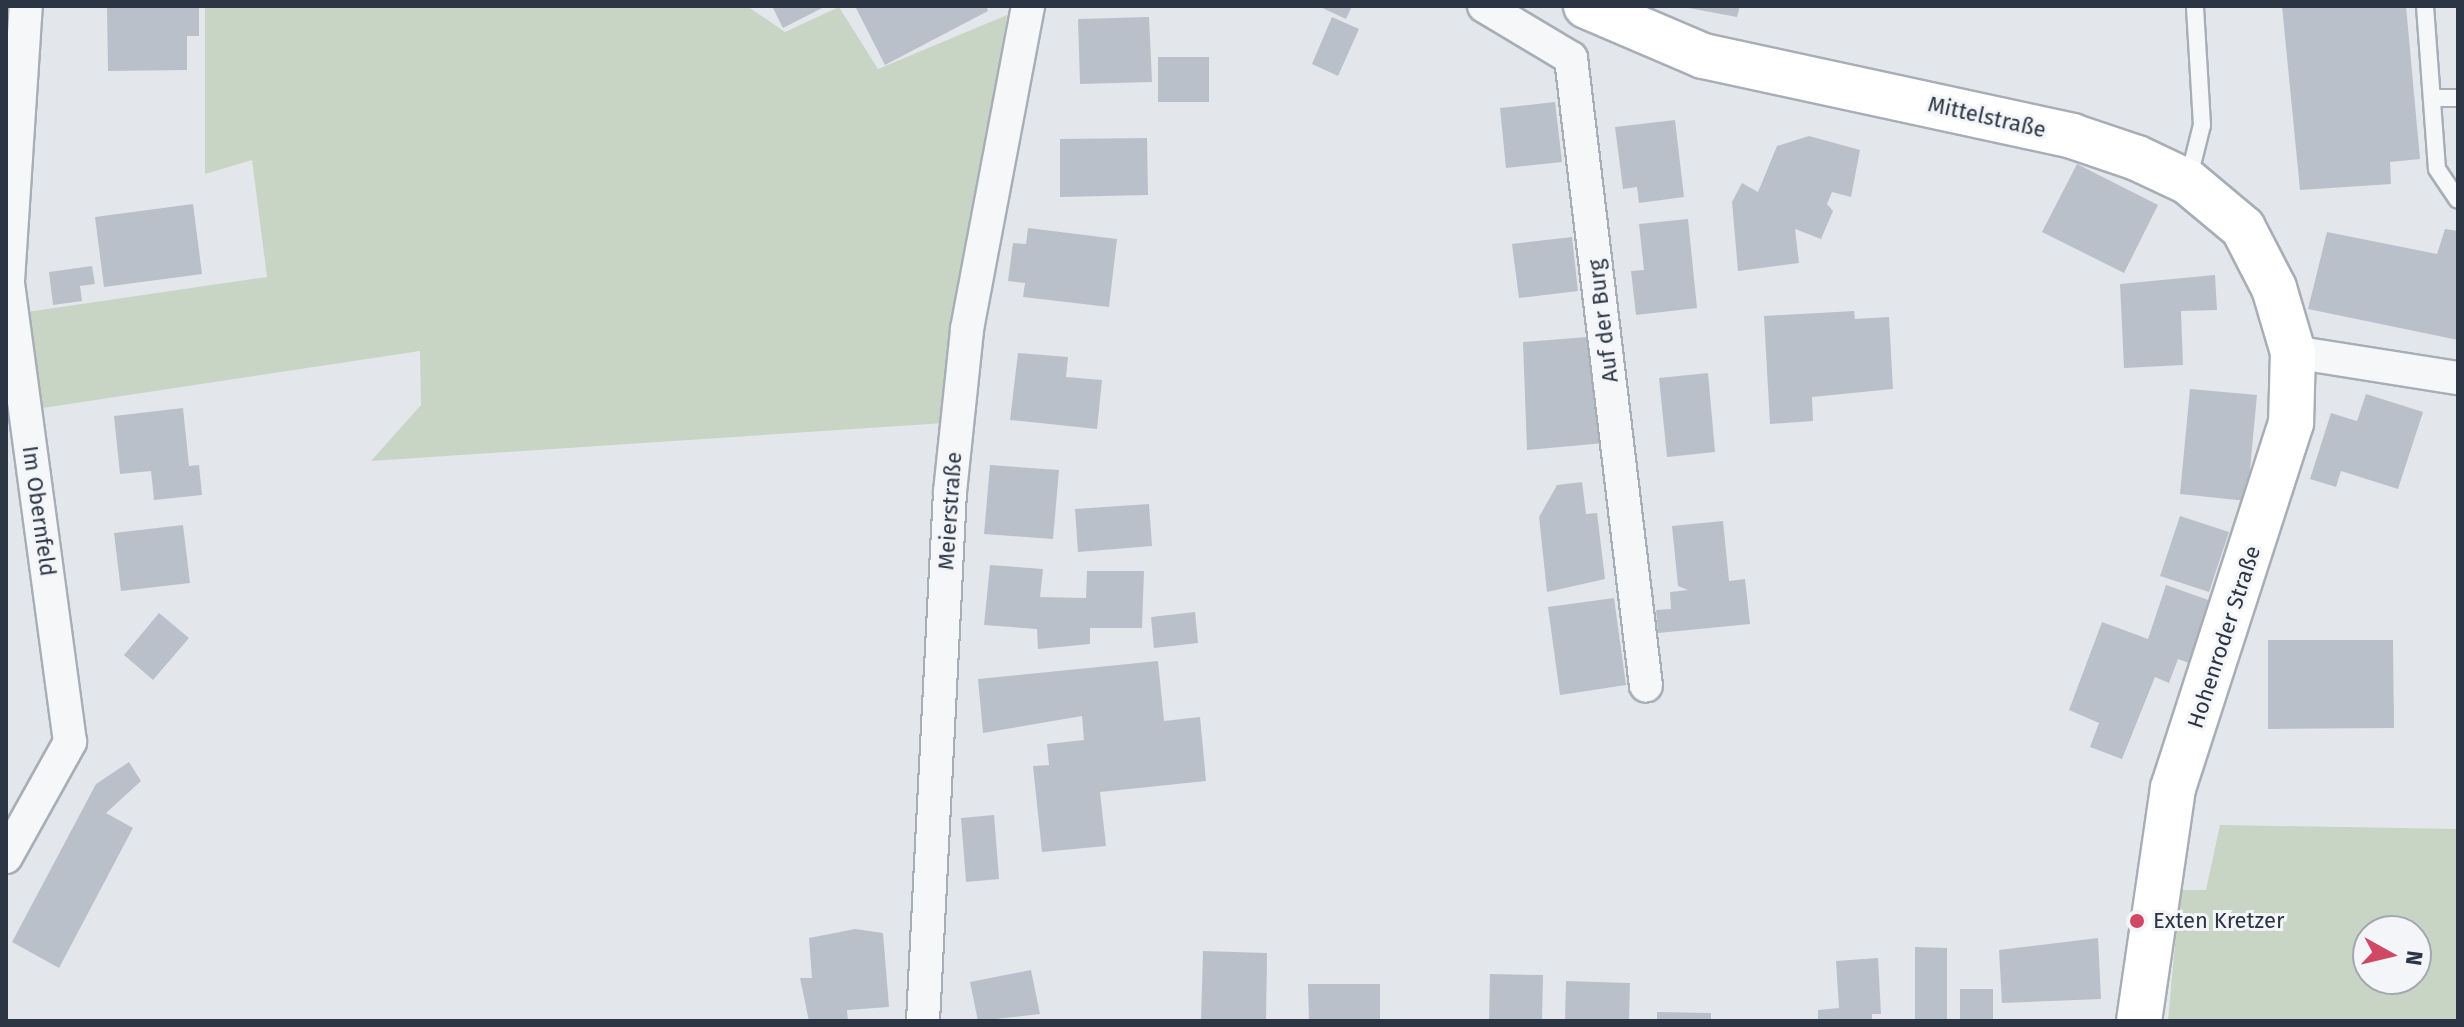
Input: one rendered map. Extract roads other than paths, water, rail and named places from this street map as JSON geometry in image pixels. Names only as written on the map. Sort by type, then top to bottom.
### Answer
[{"type":"main road","name":"Mittelstraße","points":[[1586,6],[1703,56],[2072,136],[2188,182],[2243,228],[2274,288],[2293,352]]},
{"type":"main road","name":"Hohenroder Straße","points":[[2139,1021],[2173,788],[2291,423],[2293,352]]},
{"type":"street","name":"Im Obernfeld","points":[[6,857],[70,742],[8,281],[8,211],[26,6]]},
{"type":"street","name":"Meierstraße","points":[[923,1021],[950,492],[967,329],[1028,6]]},
{"type":"street","name":"Auf der Burg","points":[[1484,6],[1571,58],[1646,686]]},
{"type":"street","points":[[2293,352],[2458,378]]},
{"type":"street","name":"Hohenroder Straße","points":[[2152,923],[2152,1021]]},
{"type":"lane","points":[[2188,182],[2202,125],[2195,6]]},
{"type":"lane","points":[[2425,6],[2437,169],[2458,200]]},
{"type":"lane","points":[[2433,98],[2458,98]]},
{"type":"place","name":"Exten Kretzer","points":[[2137,921]]}]
